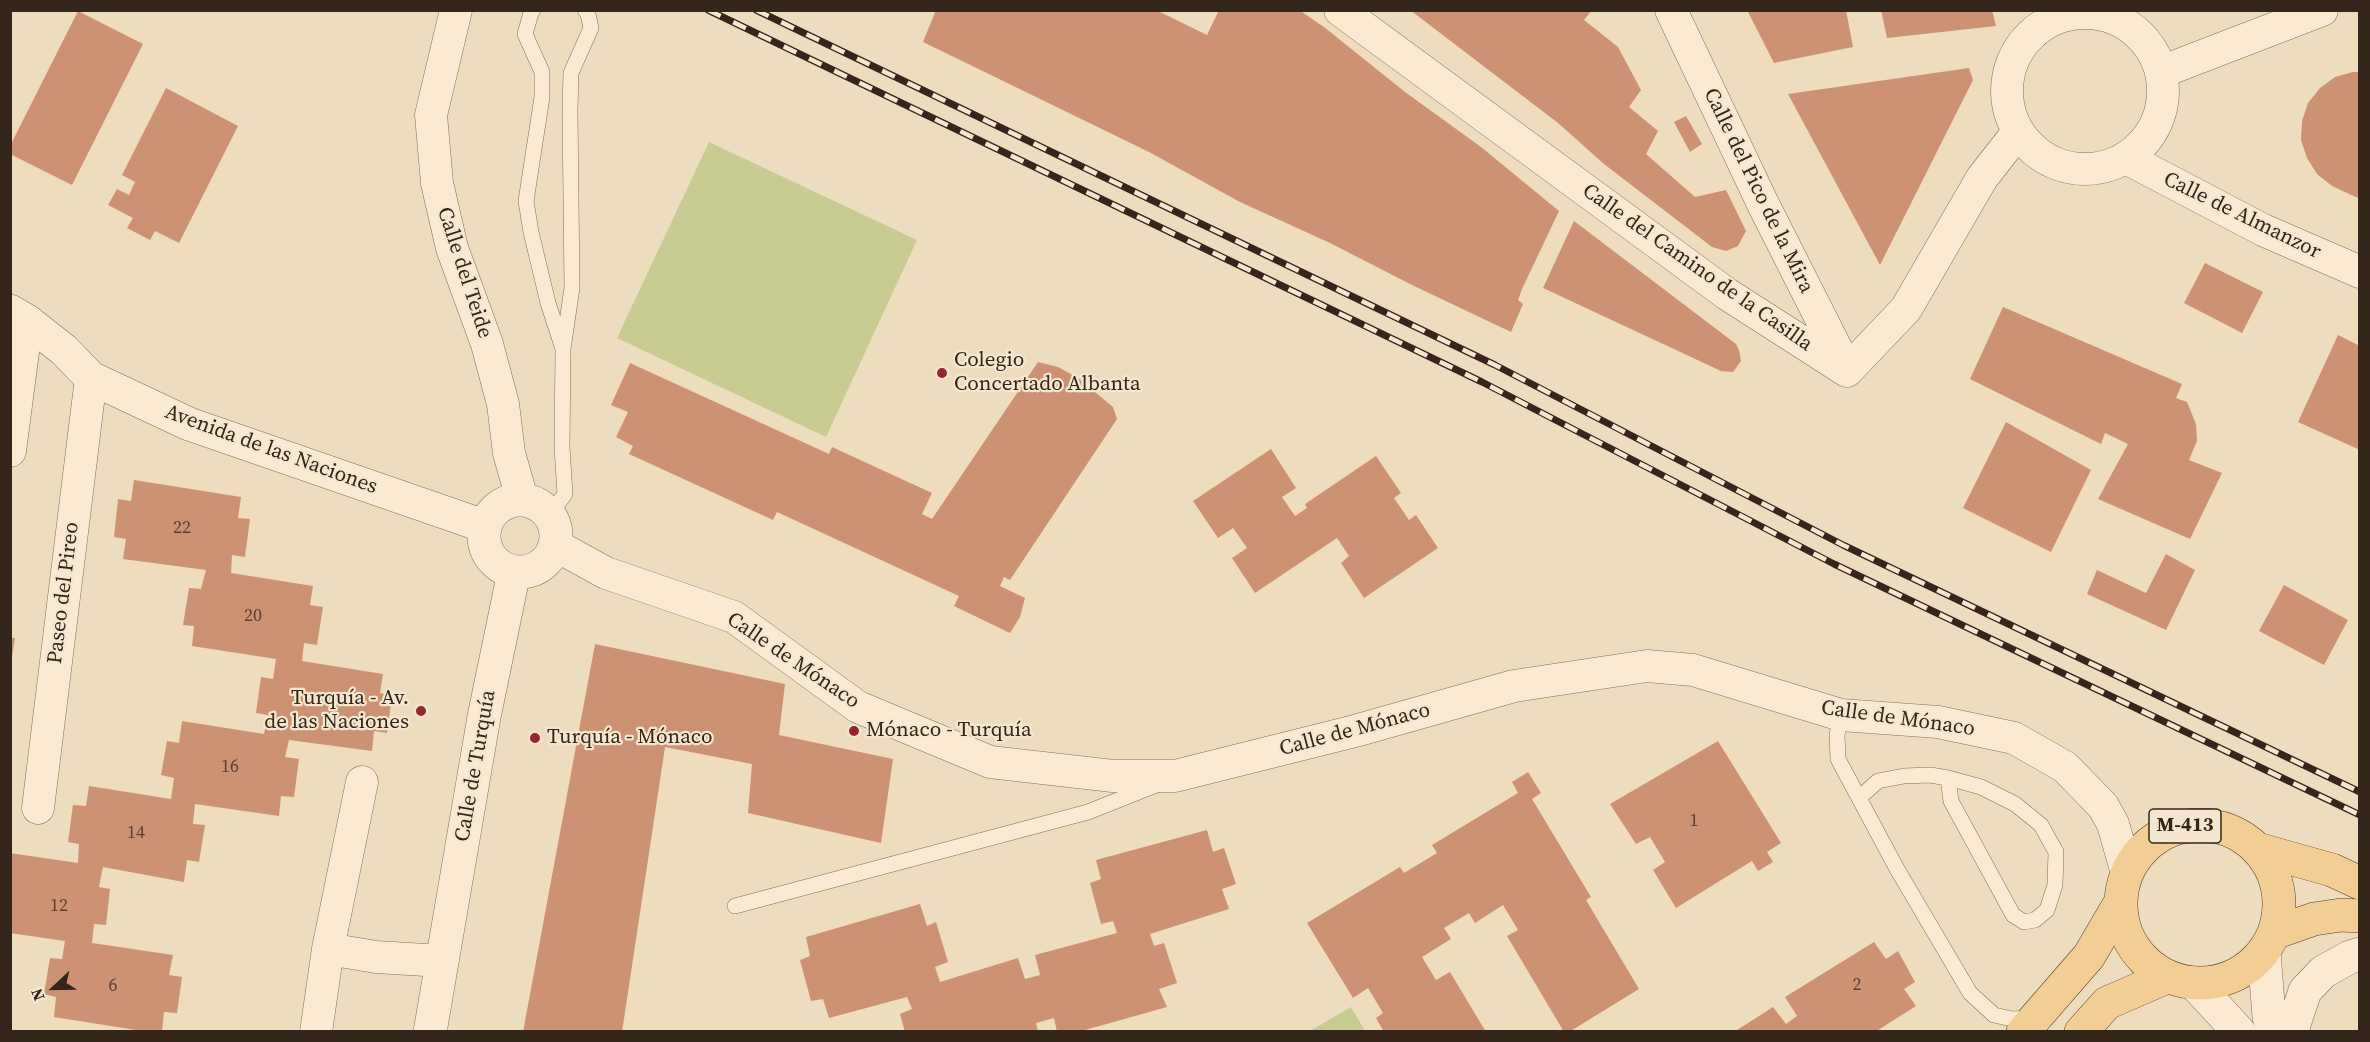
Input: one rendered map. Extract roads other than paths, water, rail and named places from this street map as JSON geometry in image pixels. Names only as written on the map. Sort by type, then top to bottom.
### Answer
[{"type":"main road","name":"M-413","points":[[2123,888],[2136,856],[2150,842],[2167,832],[2186,826],[2205,825],[2224,829],[2242,837],[2257,849],[2270,867],[2277,889],[2279,911],[2269,943]]},
{"type":"main road","name":"M-413","points":[[2257,849],[2332,870],[2360,883]]},
{"type":"main road","points":[[2123,888],[2123,926],[2133,947],[2148,964],[2181,980],[2214,983],[2250,966],[2269,943],[2314,919],[2342,915],[2360,916]]},
{"type":"main road","points":[[2029,1024],[2089,956],[2123,888]]},
{"type":"main road","points":[[2081,1032],[2107,1003],[2181,980]]},
{"type":"street","name":"Calle del Teide","points":[[456,10],[431,114],[437,183],[452,248],[487,344],[503,404],[509,453],[542,519]]},
{"type":"street","name":"Calle del Camino de la Casilla","points":[[1340,10],[1727,294],[1847,371]]},
{"type":"street","name":"Calle del Pico de la Mira","points":[[1671,10],[1763,204],[1847,371]]},
{"type":"street","points":[[2161,72],[2322,10]]},
{"type":"street","points":[[2091,12],[2115,18],[2136,31],[2152,50],[2161,72],[2164,97],[2158,121],[2145,142],[2126,158],[2104,168],[2079,170],[2055,164],[2034,152],[2010,122],[2006,85],[2012,61],[2042,17],[2091,12]]},
{"type":"street","points":[[1847,371],[1906,309],[1982,178],[2018,132]]},
{"type":"street","name":"Calle de Almanzor","points":[[2126,158],[2263,231],[2360,272]]},
{"type":"street","points":[[10,451],[19,316]]},
{"type":"street","name":"Avenida de las Naciones","points":[[19,316],[64,350],[91,378],[189,424],[484,526]]},
{"type":"street","name":"Paseo del Pireo","points":[[38,808],[91,378]]},
{"type":"street","points":[[509,500],[542,519],[544,564],[524,572],[514,572],[499,567],[489,556],[483,542],[484,526],[489,515],[498,506],[509,500]]},
{"type":"street","name":"Calle de Mónaco","points":[[542,519],[606,573],[734,617],[858,707],[990,762],[1113,776],[1175,776],[1355,731],[1515,686],[1647,666],[1693,670],[1840,715],[1938,722],[2014,738],[2065,767],[2103,806],[2113,824],[2123,888]]},
{"type":"street","name":"Calle de Turquía","points":[[430,1032],[483,717],[514,572]]},
{"type":"street","points":[[316,1032],[328,949],[363,782]]},
{"type":"street","points":[[2269,943],[2269,1017],[2273,1032]]},
{"type":"street","points":[[328,949],[376,957],[442,962]]},
{"type":"street","points":[[2293,1032],[2305,991],[2324,972],[2360,954]]},
{"type":"street","points":[[2181,980],[2239,1032]]},
{"type":"lane","points":[[533,10],[525,34],[542,72],[542,97],[526,201],[548,303],[563,349]]},
{"type":"lane","points":[[542,519],[565,494],[562,447],[563,349],[572,288],[570,111],[572,73],[591,28],[585,10]]},
{"type":"lane","points":[[1840,715],[1837,735],[1838,759],[1897,869],[1970,993],[1994,1015],[2029,1024]]},
{"type":"lane","points":[[735,906],[1088,812],[1183,774]]},
{"type":"lane","points":[[1859,798],[1878,782],[1930,775],[1948,778],[1981,787],[2015,804],[2041,825],[2056,852],[2055,885],[2047,910],[2035,920],[2024,922],[2013,915],[1951,801],[1948,778]]},
{"type":"railway","points":[[708,10],[1482,382],[1834,564],[2360,815]]},
{"type":"railway","points":[[756,10],[1495,365],[1843,545],[2360,792]]},
{"type":"place","name":"Colegio Concertado Albanta","points":[[942,373]]},
{"type":"place","name":"Turquía - Av. de las Naciones","points":[[421,711]]},
{"type":"place","name":"Mónaco - Turquía","points":[[854,731]]},
{"type":"place","name":"Turquía - Mónaco","points":[[535,738]]}]
